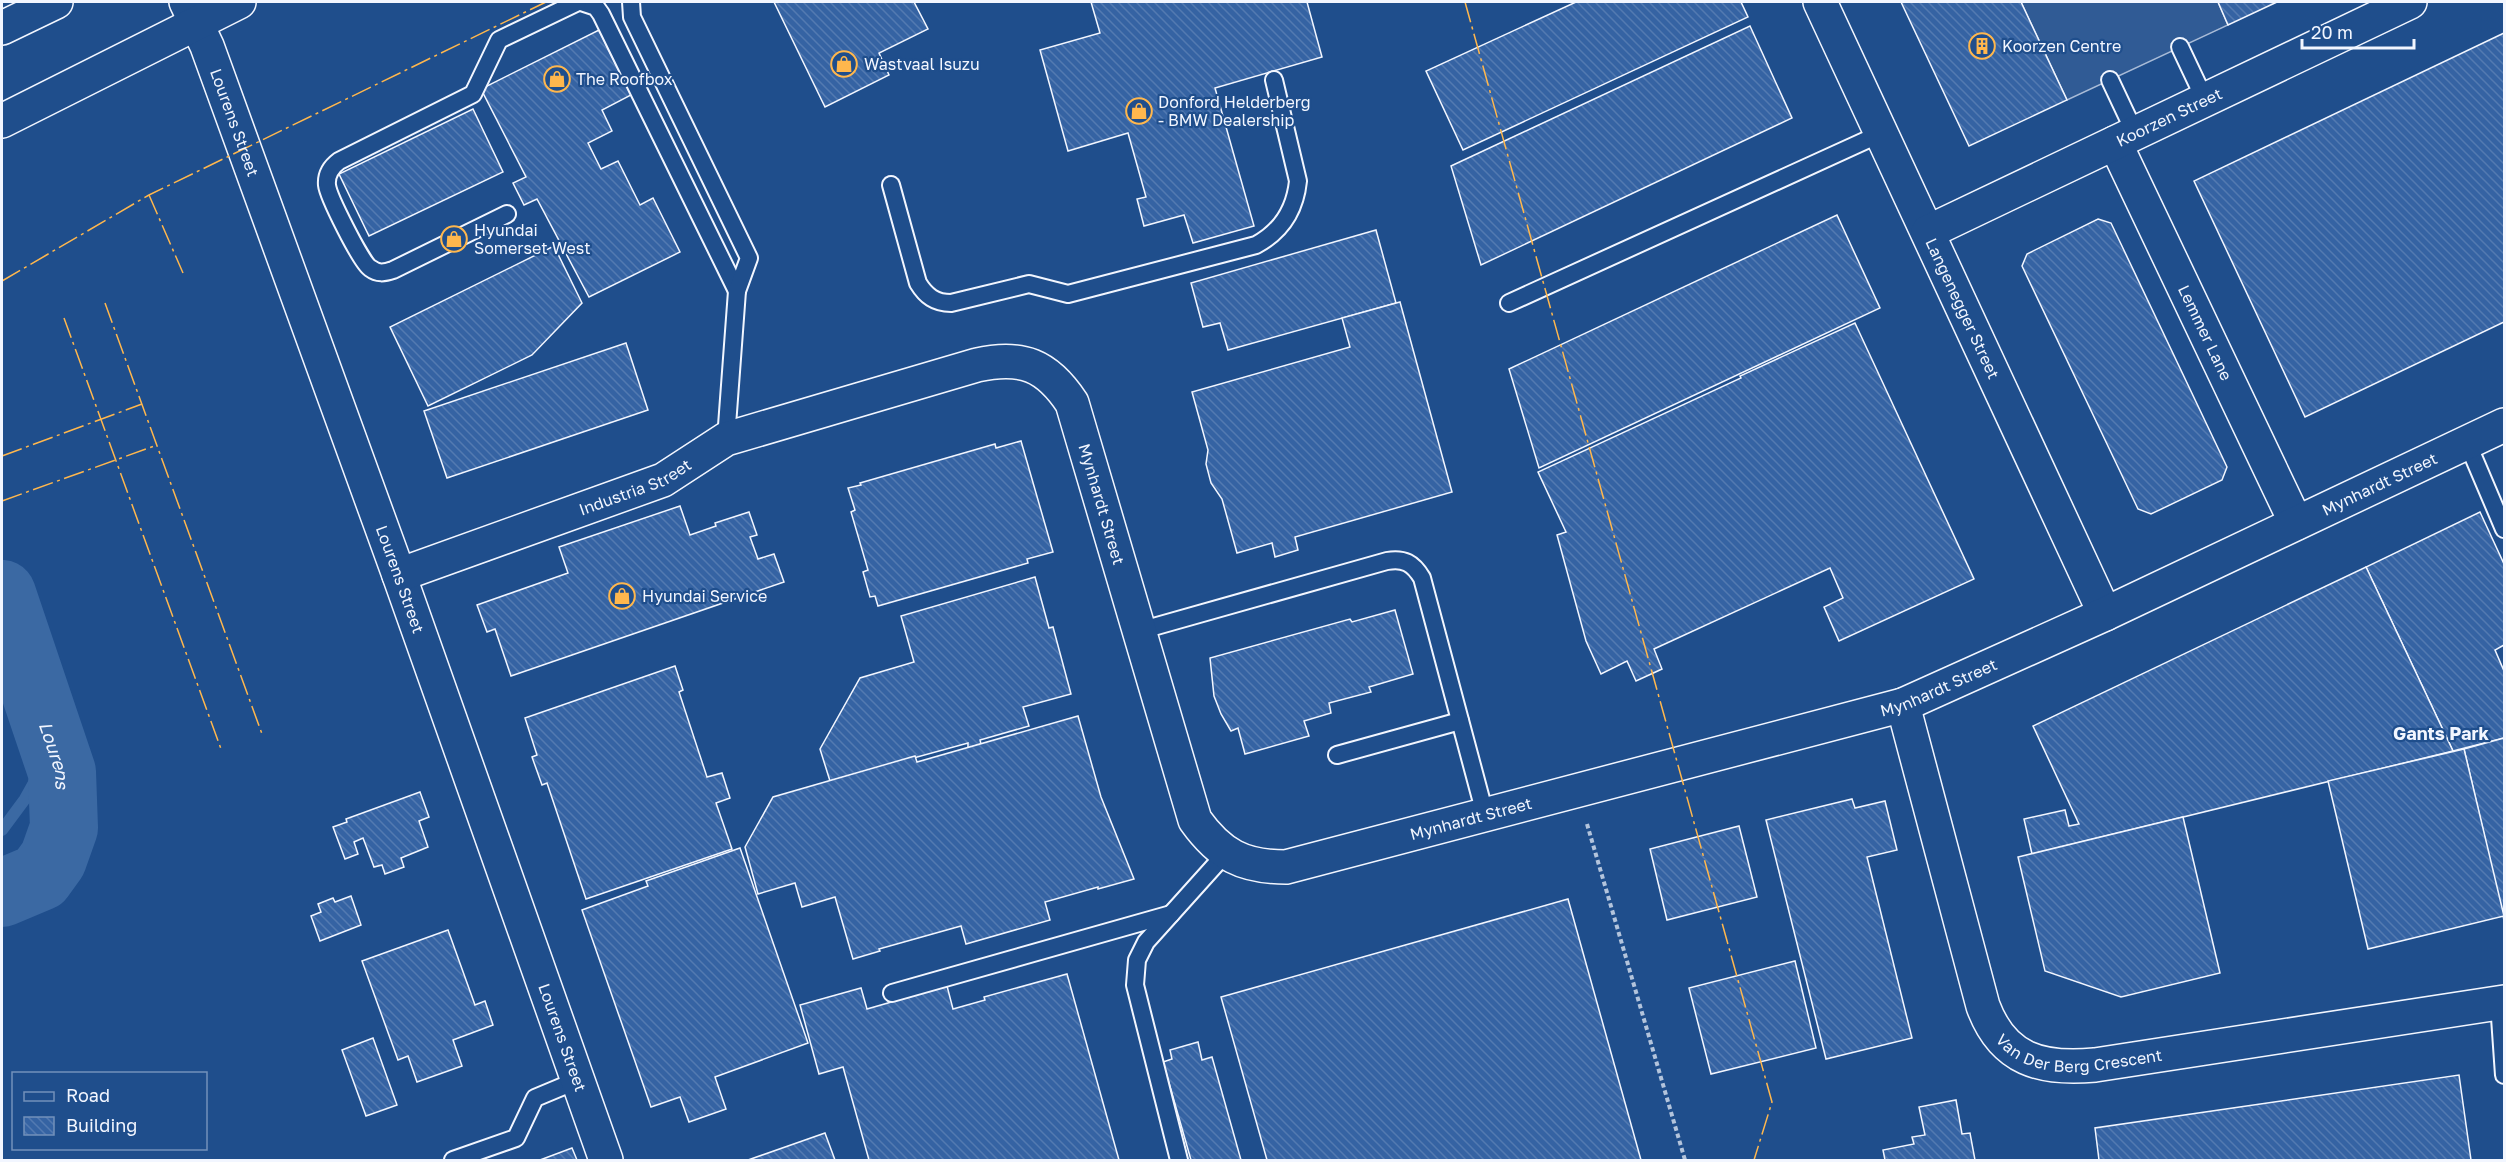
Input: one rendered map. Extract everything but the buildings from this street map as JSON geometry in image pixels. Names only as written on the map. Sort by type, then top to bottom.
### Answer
[{"type":"main road","points":[[2,28],[56,2]]},
{"type":"main road","points":[[2,121],[191,14],[239,2]]},
{"type":"main road","name":"Langenegger Street","points":[[1821,2],[2105,614]]},
{"type":"main road","name":"Koorzen Street","points":[[1928,232],[2410,2]]},
{"type":"main road","name":"Lourens Street","points":[[191,14],[207,46],[399,575],[606,1161]]},
{"type":"main road","name":"Lemmer Lane","points":[[2125,138],[2296,523]]},
{"type":"main road","name":"Mynhardt Street","points":[[726,439],[993,362],[1031,365],[1048,373],[1072,403],[1195,820],[1208,839],[1226,853],[1244,862],[1265,867],[1286,867],[1903,705],[2105,614],[2505,424]]},
{"type":"main road","name":"Industria Street","points":[[399,575],[663,480],[726,439]]},
{"type":"main road","name":"Van Der Berg Crescent","points":[[1903,705],[1983,1006],[1989,1022],[2000,1037],[2009,1047],[2025,1058],[2057,1067],[2095,1065],[2502,1003]]},
{"type":"lane","points":[[507,214],[393,270],[384,273],[375,272],[362,260],[328,191],[328,174],[332,166],[339,161],[473,94],[499,40],[580,2],[596,7],[737,291]]},
{"type":"lane","points":[[631,2],[632,17],[749,258],[737,291],[726,439]]},
{"type":"lane","points":[[2180,47],[2205,100]]},
{"type":"lane","points":[[891,185],[918,283],[923,292],[941,303],[951,303],[1029,285],[1068,294],[1256,244],[1267,238],[1286,220],[1297,195],[1298,181],[1274,80]]},
{"type":"lane","points":[[2110,80],[2125,138]]},
{"type":"lane","points":[[1509,303],[1882,133]]},
{"type":"lane","points":[[2467,442],[2505,529]]},
{"type":"lane","points":[[1139,631],[1398,559],[1408,562],[1422,578],[1485,814]]},
{"type":"lane","points":[[1337,755],[1460,721]]},
{"type":"lane","points":[[1179,1161],[1135,985],[1137,960],[1146,942],[1226,853]]},
{"type":"lane","points":[[892,993],[1171,914]]},
{"type":"lane","points":[[2502,1003],[2505,1075]]},
{"type":"lane","points":[[453,1161],[516,1138],[535,1098],[578,1080]]},
{"type":"path","points":[[1577,790],[1684,1161]]},
{"type":"shaded area","points":[[2021,2],[2218,2],[2228,25],[2067,100]]},
{"type":"waterway","name":"Lourens","points":[[2,594],[62,772],[64,828],[53,859],[40,877],[2,893]]},
{"type":"waterway","points":[[2,830],[25,799],[54,747]]},
{"type":"power","points":[[2,281],[149,195],[546,2]]},
{"type":"power","points":[[1465,2],[1772,1102],[1754,1160]]},
{"type":"power","points":[[149,195],[183,273]]},
{"type":"power","points":[[105,303],[262,734]]},
{"type":"power","points":[[64,318],[221,749]]},
{"type":"power","points":[[2,456],[142,404]]},
{"type":"power","points":[[2,501],[157,445]]},
{"type":"place","name":"Koorzen Centre","points":[[1982,46]]},
{"type":"place","name":"Wastvaal Isuzu","points":[[844,64]]},
{"type":"place","name":"The Roofbox","points":[[557,79]]},
{"type":"place","name":"Donford Helderberg - BMW Dealership","points":[[1139,111]]},
{"type":"place","name":"Hyundai Somerset West","points":[[454,239]]},
{"type":"place","name":"Hyundai Service","points":[[622,596]]},
{"type":"district","name":"Gants Park","points":[[2441,733]]}]
